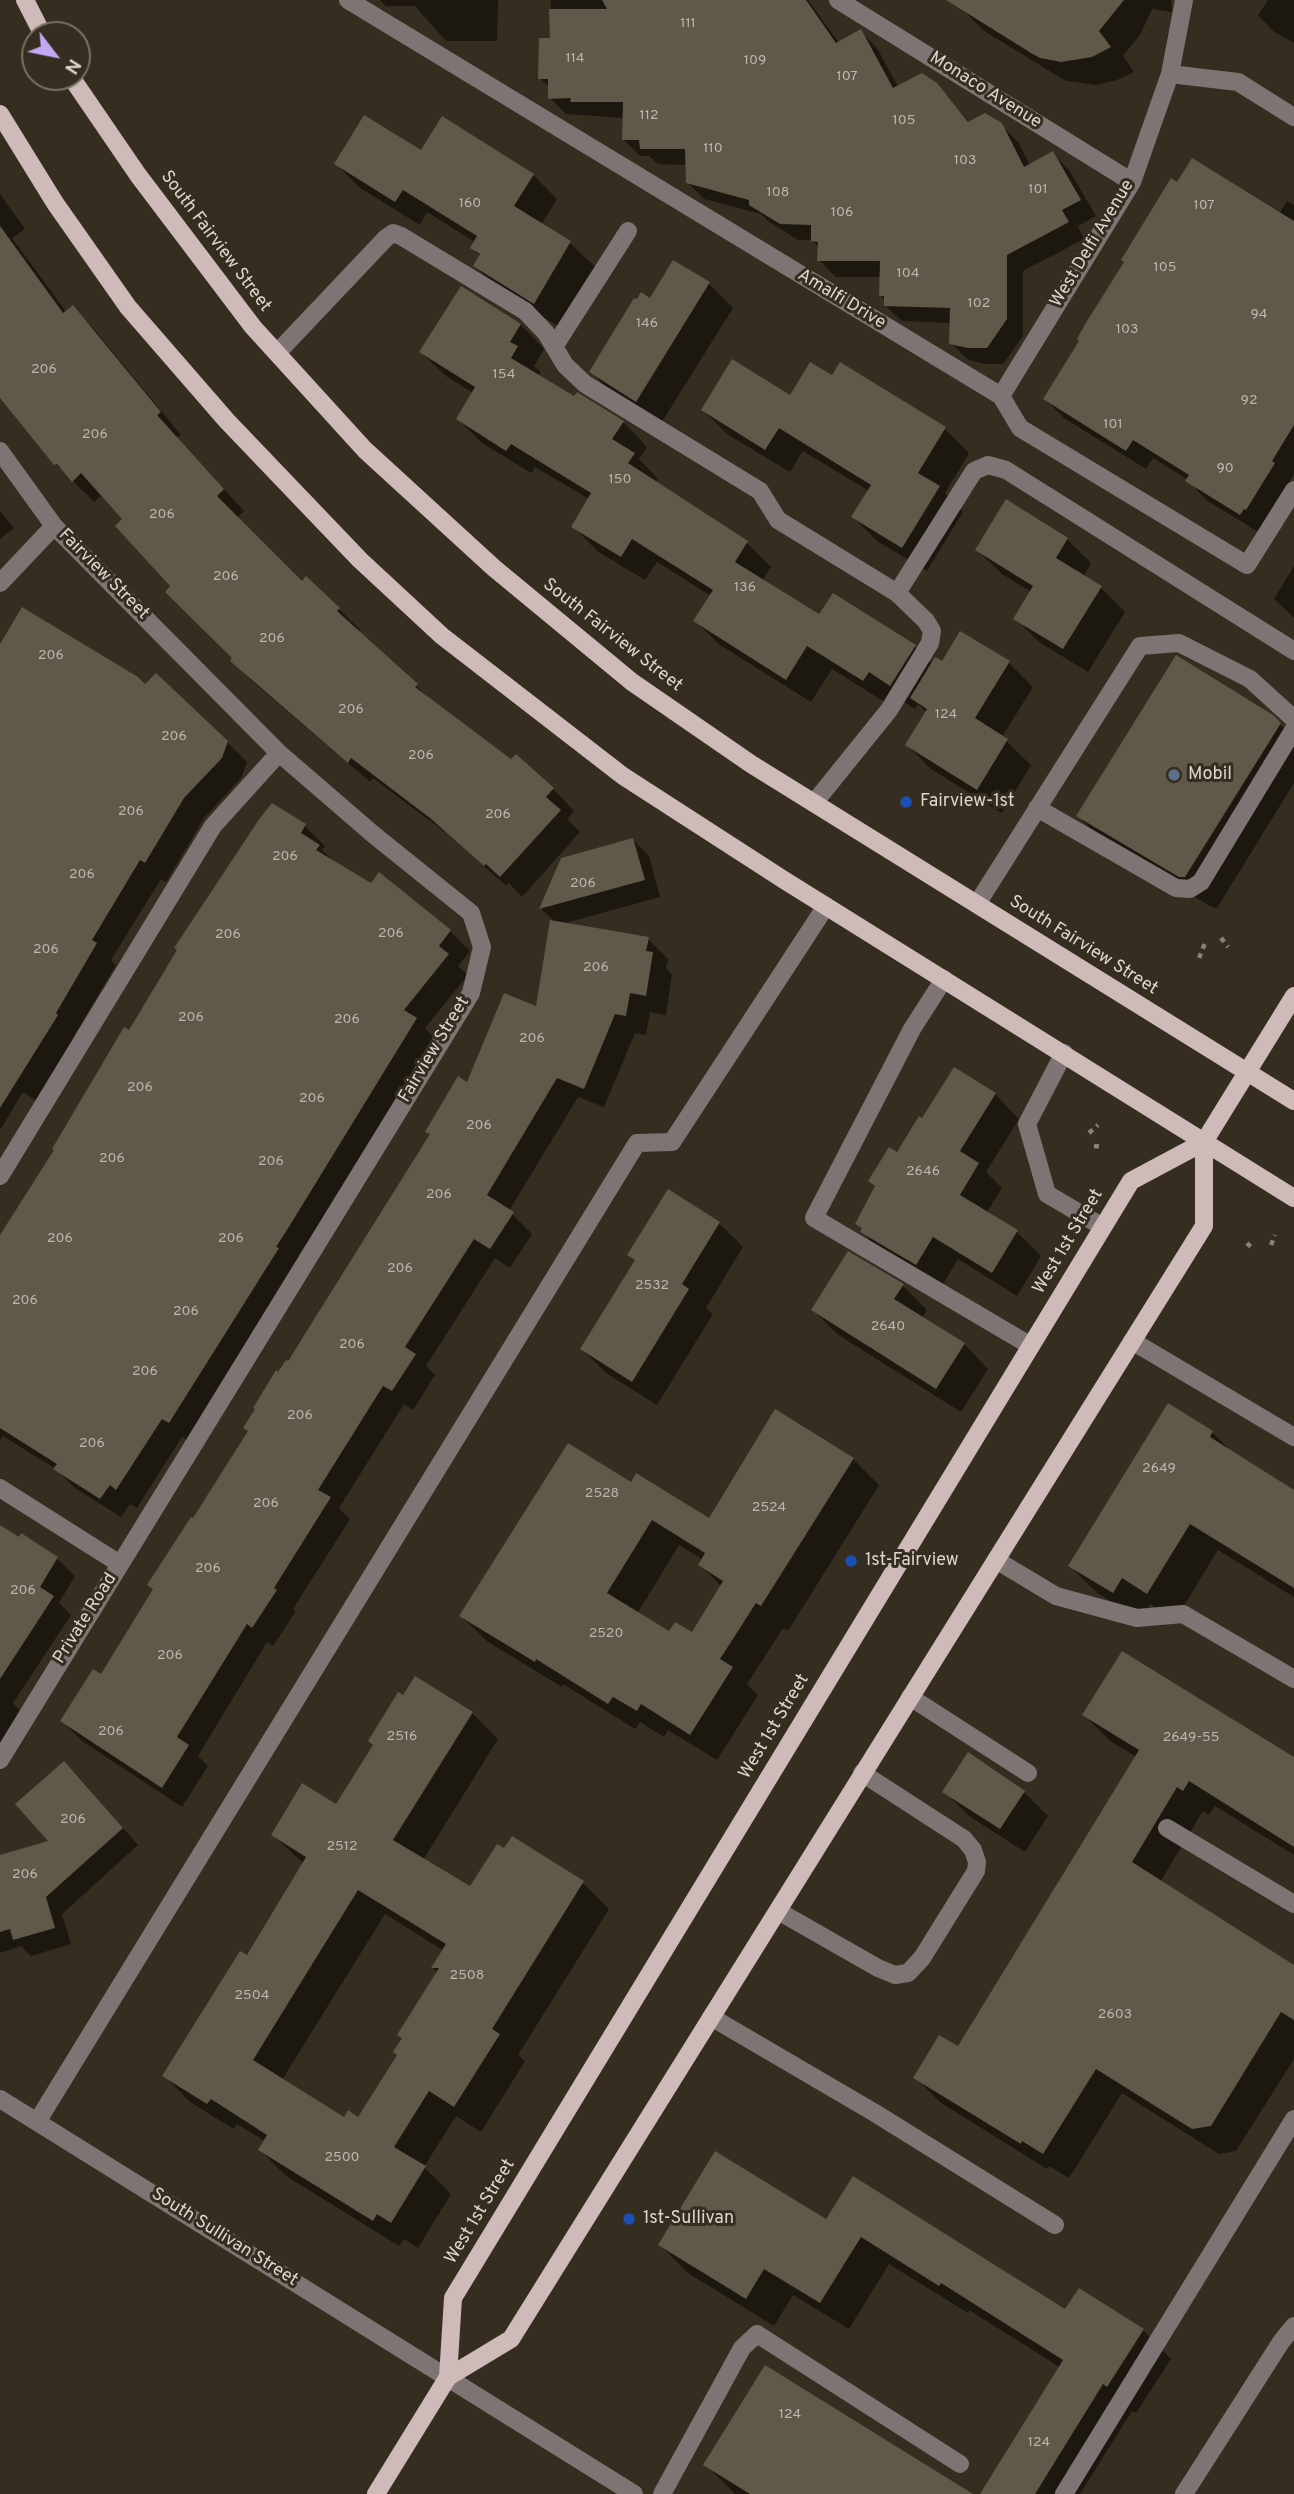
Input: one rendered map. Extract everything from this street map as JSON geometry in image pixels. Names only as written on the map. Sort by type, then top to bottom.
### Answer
[{"type":"main road","points":[[25,0],[36,21]]},
{"type":"main road","name":"South Fairview Street","points":[[81,91],[138,175],[253,327],[365,450],[505,577],[632,682],[751,764],[1294,1101]]},
{"type":"main road","points":[[0,114],[55,203],[128,307],[227,421],[360,560],[442,636],[623,776],[1294,1198]]},
{"type":"main road","points":[[1204,1142],[1294,996]]},
{"type":"main road","name":"West 1st Street","points":[[376,2494],[448,2377],[511,2339],[1204,1226],[1204,1142],[1131,1181],[453,2298],[448,2377]]},
{"type":"street","name":"Amalfi Drive","points":[[348,0],[1000,396],[1020,428],[1247,565],[1294,490]]},
{"type":"street","name":"Monaco Avenue","points":[[838,0],[1132,182]]},
{"type":"street","name":"West Delfi Avenue","points":[[1000,396],[1132,182],[1170,74],[1184,0]]},
{"type":"street","points":[[1170,74],[1238,82],[1294,117]]},
{"type":"street","points":[[554,347],[628,231]]},
{"type":"street","points":[[276,353],[386,238],[393,233],[401,236],[525,310],[546,333],[565,365],[585,384],[760,491],[778,520],[897,593],[926,621],[932,631],[930,643],[889,710],[814,803]]},
{"type":"street","name":"Fairview Street","points":[[0,451],[54,526],[279,753],[374,835],[471,912],[482,947],[471,992],[120,1564]]},
{"type":"street","points":[[897,593],[974,471],[988,465],[1006,470],[1294,651]]},
{"type":"street","points":[[0,583],[54,526]]},
{"type":"street","points":[[976,905],[1140,646],[1179,643],[1250,679],[1294,719]]},
{"type":"street","points":[[1037,808],[1176,888],[1190,889],[1201,883],[1294,729]]},
{"type":"street","points":[[0,1176],[213,826],[279,753]]},
{"type":"street","points":[[37,2122],[637,1143],[672,1142],[826,906]]},
{"type":"street","points":[[944,979],[912,1030],[814,1218],[1031,1346]]},
{"type":"street","points":[[1064,1054],[1027,1124],[1047,1194],[1103,1227]]},
{"type":"street","points":[[1132,1341],[1294,1437]]},
{"type":"street","name":"Private Road","points":[[0,1488],[120,1564],[0,1759]]},
{"type":"street","points":[[996,1560],[1056,1596],[1138,1618],[1183,1614],[1294,1679]]},
{"type":"street","points":[[910,1697],[1028,1773]]},
{"type":"street","points":[[778,1911],[878,1968],[895,1975],[908,1973],[916,1967],[929,1948],[976,1871],[977,1861],[973,1850],[964,1839],[862,1773]]},
{"type":"street","points":[[1167,1828],[1294,1904]]},
{"type":"street","points":[[711,2017],[875,2113],[1055,2225]]},
{"type":"street","name":"South Sullivan Street","points":[[0,2099],[634,2494]]},
{"type":"street","points":[[1064,2494],[1294,2119]]},
{"type":"street","points":[[1184,2494],[1280,2342],[1294,2326]]},
{"type":"street","points":[[662,2494],[742,2348],[757,2334],[960,2465]]},
{"type":"path","points":[[1221,939],[1228,947]]},
{"type":"path","points":[[1199,958],[1205,943]]},
{"type":"path","points":[[1089,1133],[1098,1125]]},
{"type":"path","points":[[1094,1146],[1103,1147]]},
{"type":"path","points":[[1271,1245],[1275,1235]]},
{"type":"path","points":[[1247,1243],[1254,1250]]},
{"type":"building","points":[[602,0],[806,0],[836,43],[861,29],[893,88],[922,73],[937,83],[968,122],[985,113],[1002,123],[1024,167],[1053,151],[1081,200],[1062,210],[1069,222],[1007,255],[1007,319],[987,348],[949,344],[950,308],[884,306],[884,296],[879,296],[880,261],[817,261],[818,242],[811,241],[811,225],[780,224],[749,205],[749,200],[686,183],[685,149],[640,149],[639,140],[622,140],[623,102],[570,102],[571,98],[548,99],[548,79],[538,79],[539,38],[550,38],[549,9],[607,9]]},
{"type":"building","points":[[946,0],[1124,0],[1099,31],[1111,47],[1092,57],[1061,62],[1040,58]]},
{"type":"building","points":[[364,115],[421,150],[442,116],[534,174],[514,206],[571,241],[534,304],[473,266],[480,254],[470,248],[477,236],[403,190],[395,202],[334,164]]},
{"type":"building","points":[[1192,158],[1294,221],[1294,425],[1272,461],[1275,463],[1246,510],[1240,515],[1185,481],[1189,475],[1133,440],[1126,451],[1043,399],[1124,262],[1121,260],[1171,178],[1177,182]]},
{"type":"building","points":[[0,226],[63,313],[73,305],[161,412],[157,415],[224,489],[217,496],[302,581],[306,576],[340,608],[337,611],[418,684],[415,687],[511,759],[516,754],[554,788],[546,797],[561,810],[500,877],[430,818],[351,758],[348,763],[230,661],[232,658],[165,592],[170,586],[115,526],[122,519],[81,473],[72,482],[57,464],[54,465],[0,398]]},
{"type":"building","points":[[673,260],[710,282],[636,402],[589,372],[634,298],[637,299],[641,292],[650,298]]},
{"type":"building","points":[[461,286],[521,324],[510,342],[518,346],[511,358],[574,396],[577,392],[624,421],[612,439],[635,453],[628,463],[748,541],[735,562],[819,614],[833,593],[916,645],[890,686],[869,672],[863,681],[807,646],[786,680],[693,621],[713,590],[632,539],[621,557],[571,527],[591,493],[511,444],[506,451],[456,419],[475,387],[419,352]]},
{"type":"building","points":[[732,359],[790,395],[810,362],[832,375],[840,362],[946,427],[918,473],[940,486],[902,548],[851,517],[871,485],[779,428],[765,450],[701,410]]},
{"type":"building","points":[[1006,499],[1068,538],[1056,558],[1102,586],[1063,649],[1013,619],[1033,586],[975,550]]},
{"type":"building","points":[[22,607],[138,677],[145,684],[156,673],[228,741],[222,758],[184,798],[145,863],[140,860],[92,940],[97,943],[56,1013],[58,1015],[0,1108],[0,644]]},
{"type":"building","points":[[960,631],[1010,661],[975,718],[1008,739],[977,790],[905,745],[927,709],[910,698],[935,657],[942,661]]},
{"type":"building","points":[[1176,655],[1273,715],[1281,723],[1185,877],[1179,877],[1076,816]]},
{"type":"building","points":[[272,803],[306,824],[301,833],[320,845],[316,850],[371,883],[379,872],[451,930],[439,946],[449,954],[404,1010],[417,1018],[276,1247],[279,1248],[169,1423],[162,1419],[116,1490],[110,1485],[100,1499],[53,1469],[57,1464],[0,1428],[0,1235],[54,1150],[52,1149],[124,1027],[129,1030],[177,950],[174,948]]},
{"type":"building","points":[[633,838],[645,880],[539,909],[561,858]]},
{"type":"building","points":[[550,920],[649,937],[646,951],[653,952],[646,996],[630,993],[626,1016],[615,1014],[584,1089],[557,1078],[487,1195],[514,1212],[490,1249],[474,1239],[405,1347],[416,1354],[392,1391],[383,1386],[318,1490],[331,1497],[274,1588],[277,1590],[252,1628],[247,1624],[177,1737],[189,1745],[162,1788],[60,1721],[93,1669],[101,1674],[153,1589],[147,1585],[248,1431],[243,1428],[276,1370],[278,1372],[286,1360],[288,1361],[430,1134],[425,1132],[458,1076],[467,1082],[504,993],[536,1006]]},
{"type":"building","points":[[954,1067],[996,1093],[960,1151],[979,1163],[960,1195],[1018,1230],[992,1273],[933,1237],[916,1265],[860,1232],[862,1228],[855,1224],[875,1186],[868,1181],[889,1147],[897,1152]]},
{"type":"building","points":[[668,1189],[720,1222],[682,1284],[689,1289],[632,1382],[580,1349],[635,1260],[627,1255]]},
{"type":"building","points":[[848,1251],[904,1284],[894,1299],[965,1343],[936,1389],[811,1310]]},
{"type":"building","points":[[1168,1403],[1213,1431],[1210,1437],[1294,1490],[1294,1588],[1190,1524],[1147,1594],[1122,1578],[1113,1593],[1068,1566]]},
{"type":"building","points":[[775,1409],[854,1458],[761,1606],[756,1603],[720,1659],[733,1667],[690,1735],[641,1704],[637,1711],[613,1697],[608,1704],[536,1659],[535,1662],[459,1616],[568,1443],[631,1482],[636,1473],[709,1518]],"holes":[[[652,1520],[705,1553],[698,1565],[723,1581],[692,1632],[675,1622],[669,1631],[607,1593]]]},
{"type":"building","points":[[0,1525],[19,1537],[21,1533],[58,1557],[40,1587],[54,1596],[0,1679]]},
{"type":"building","points":[[1122,1651],[1294,1757],[1294,1847],[1189,1781],[1183,1791],[1177,1787],[1132,1862],[1294,1965],[1294,2020],[1281,2012],[1211,2126],[1192,2129],[1096,2069],[1043,2154],[1022,2141],[1021,2144],[913,2078],[939,2035],[958,2046],[1139,1750],[1082,1715]]},
{"type":"building","points":[[415,1676],[473,1712],[393,1840],[470,1886],[497,1844],[504,1848],[512,1836],[584,1881],[492,2029],[500,2034],[454,2107],[429,2091],[394,2147],[426,2166],[391,2223],[377,2214],[373,2221],[258,2150],[267,2135],[211,2099],[207,2104],[162,2076],[240,1951],[247,1955],[306,1857],[271,1835],[302,1783],[336,1804],[373,1745],[368,1741],[398,1692],[403,1695]],"holes":[[[358,1890],[446,1944],[431,1968],[439,1968],[397,2035],[402,2038],[393,2052],[397,2055],[358,2117],[348,2110],[344,2117],[253,2060]]]},
{"type":"building","points":[[968,1752],[1025,1791],[1000,1829],[942,1792]]},
{"type":"building","points":[[64,1761],[123,1828],[46,1897],[55,1928],[13,1940],[10,1929],[0,1932],[0,1855],[48,1841],[15,1804]]},
{"type":"building","points":[[715,2151],[826,2219],[853,2176],[1065,2309],[1079,2288],[1144,2329],[1107,2387],[1103,2384],[1035,2494],[980,2494],[1063,2360],[941,2283],[939,2286],[861,2237],[820,2303],[764,2269],[746,2299],[658,2245]]},
{"type":"building","points":[[765,2365],[973,2494],[750,2494],[703,2465]]},
{"type":"place","name":"Mobil","points":[[1174,775]]},
{"type":"place","name":"Fairview-1st","points":[[906,802]]},
{"type":"place","name":"1st-Fairview","points":[[851,1561]]},
{"type":"place","name":"1st-Sullivan","points":[[629,2219]]}]
